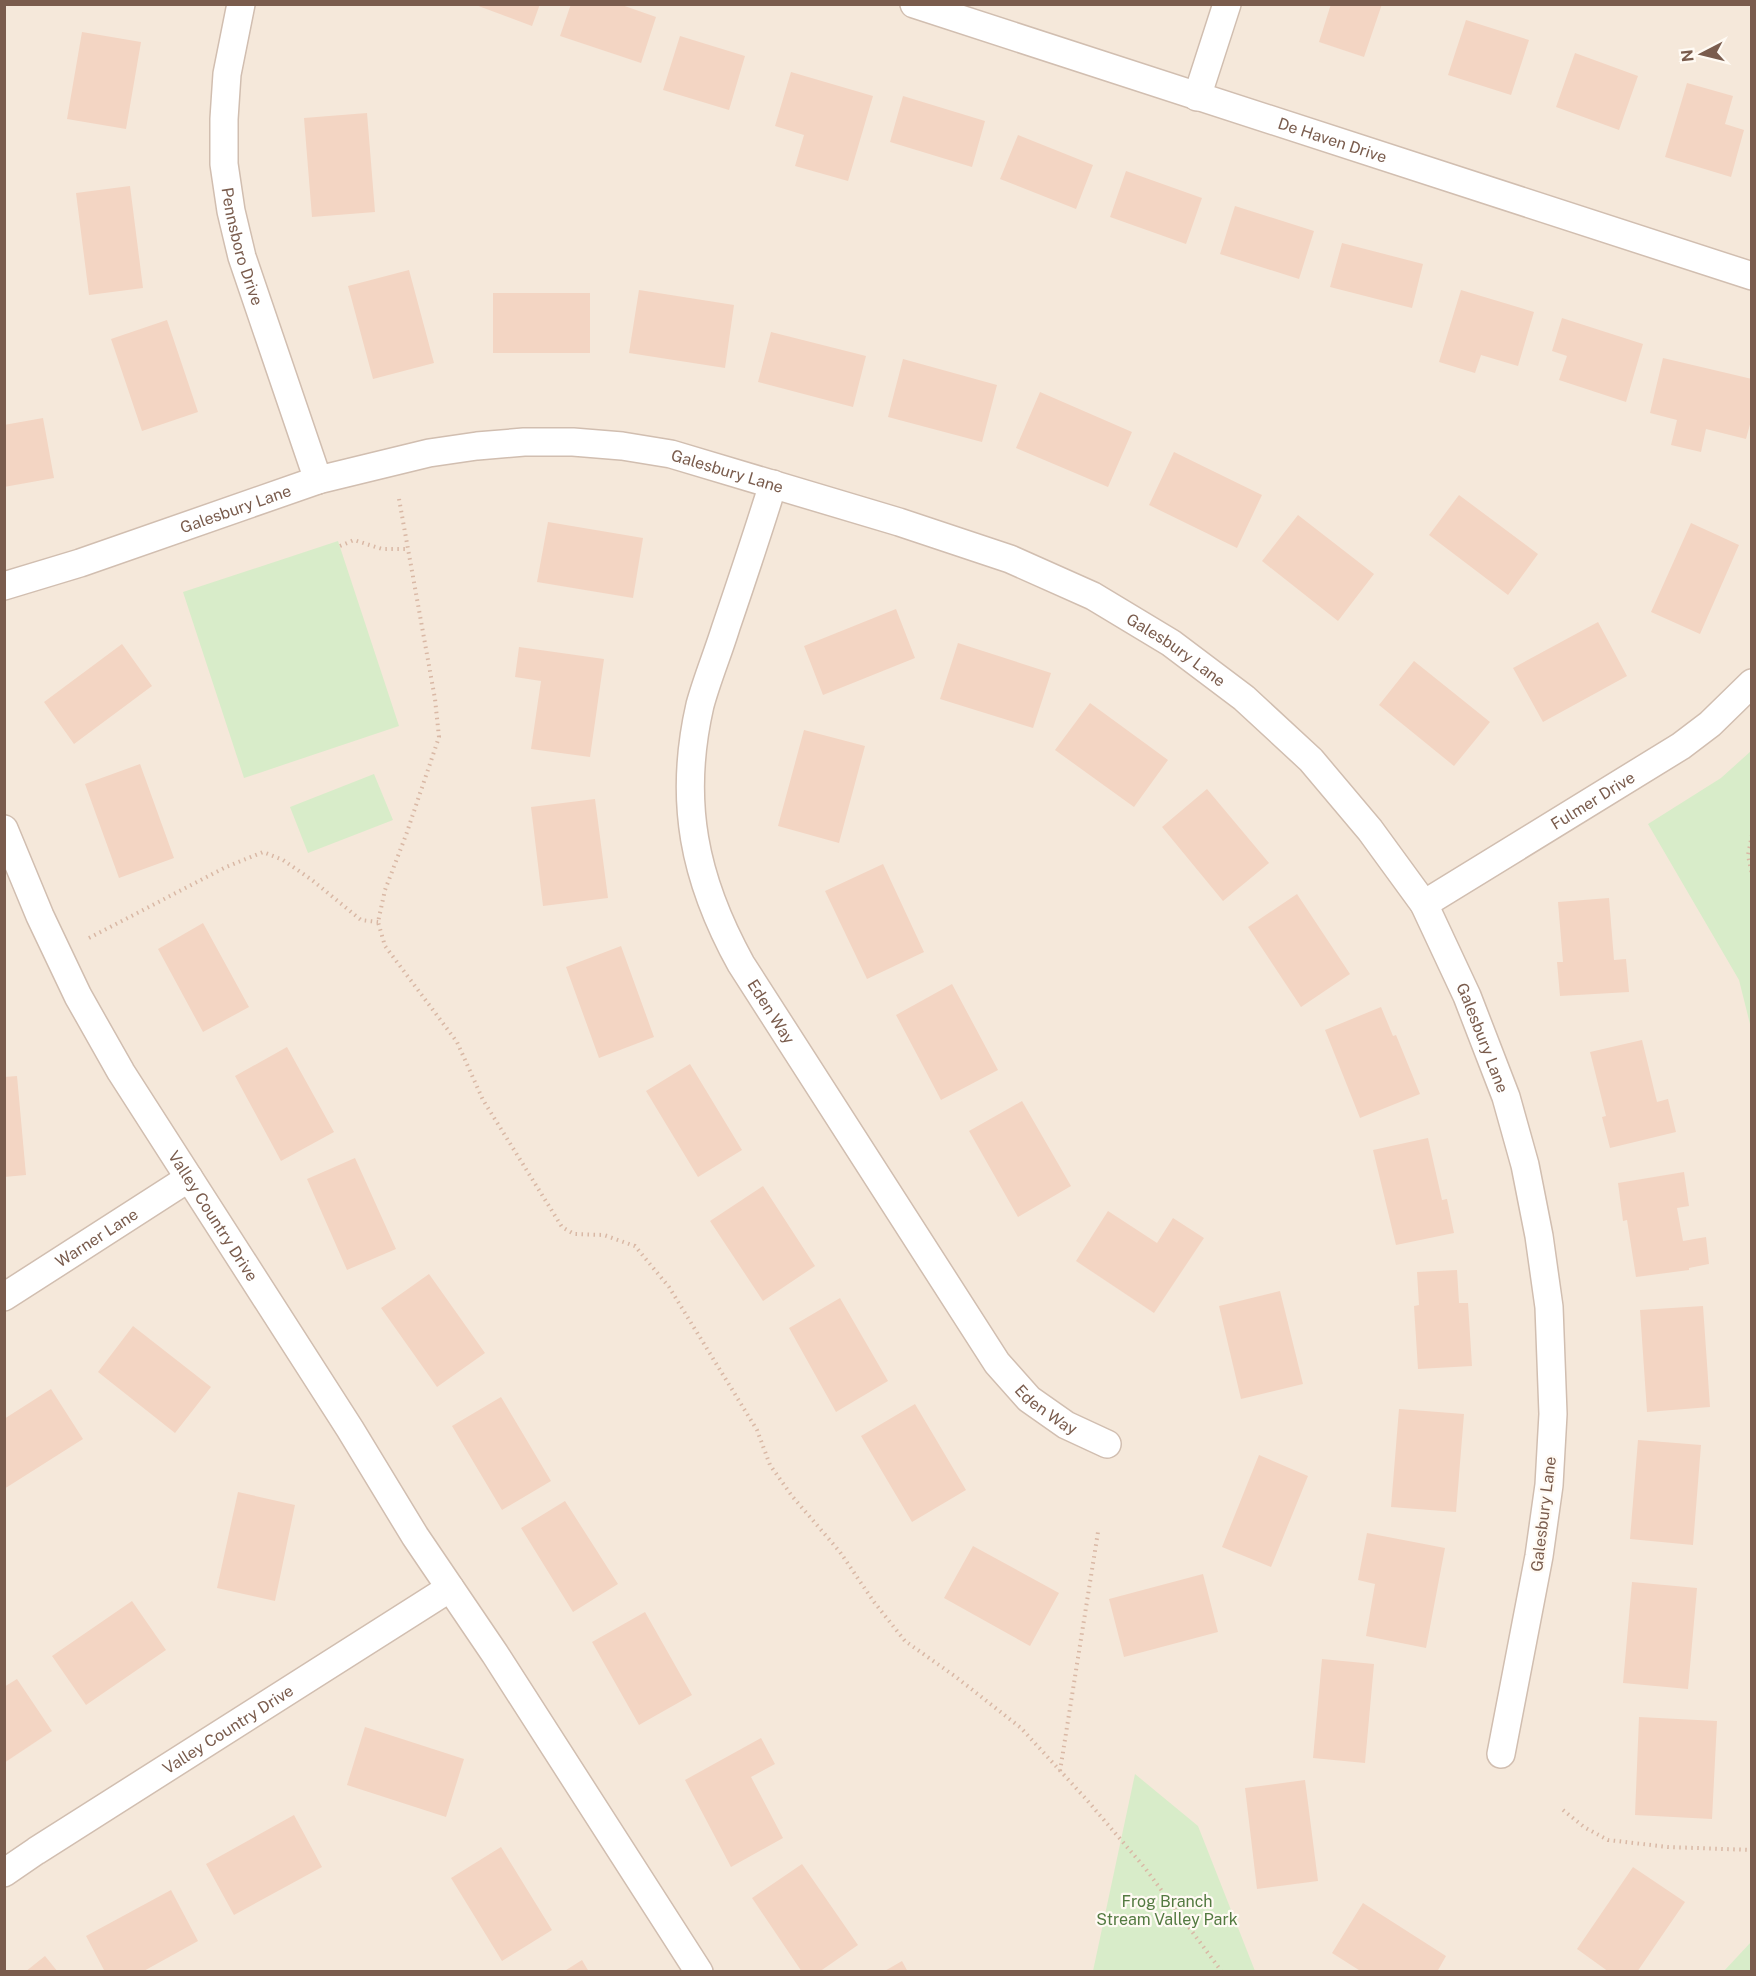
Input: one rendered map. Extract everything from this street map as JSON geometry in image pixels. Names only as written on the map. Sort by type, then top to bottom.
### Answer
[{"type":"street","name":"Pennsboro Drive","points":[[241,4],[227,74],[224,119],[224,165],[231,211],[242,257],[318,480]]},
{"type":"street","name":"De Haven Drive","points":[[914,4],[1752,276]]},
{"type":"street","points":[[1197,97],[1227,4]]},
{"type":"street","name":"Galesbury Lane","points":[[4,586],[80,563],[318,480],[429,453],[524,442],[573,442],[622,446],[671,454],[899,522],[1010,559],[1093,596],[1171,643],[1244,698],[1311,760],[1370,830],[1424,904],[1467,996],[1506,1096],[1525,1166],[1539,1236],[1549,1307],[1553,1414],[1549,1485],[1539,1556],[1501,1754]]},
{"type":"street","name":"Eden Way","points":[[773,484],[701,703],[693,742],[690,780],[691,816],[707,892],[741,964],[997,1363],[1029,1399],[1066,1425],[1107,1444]]},
{"type":"street","name":"Fulmer Drive","points":[[1424,904],[1681,746],[1710,724],[1752,683]]},
{"type":"street","name":"Valley Country Drive","points":[[4,829],[40,916],[78,996],[121,1072],[350,1429],[415,1536],[495,1654],[699,1971]]},
{"type":"street","name":"Warner Lane","points":[[4,1297],[189,1178]]},
{"type":"street","name":"Valley Country Drive","points":[[4,1873],[450,1588]]},
{"type":"path","points":[[399,499],[435,699],[439,737],[385,890],[378,922],[385,946],[457,1042],[483,1100],[562,1227],[574,1234],[604,1235],[635,1246],[675,1296],[757,1430],[770,1465],[792,1496],[840,1552],[874,1602],[905,1641],[1021,1728],[1145,1868],[1222,1971]]},
{"type":"path","points":[[340,546],[354,540],[382,549],[408,549]]},
{"type":"path","points":[[1752,835],[1748,855],[1752,875]]},
{"type":"path","points":[[88,938],[226,867],[263,852],[283,860],[312,880],[361,920],[378,922]]},
{"type":"path","points":[[1060,1771],[1098,1532]]},
{"type":"path","points":[[1563,1810],[1584,1827],[1608,1840],[1668,1847],[1752,1850]]},
{"type":"shaded area","points":[[5,5],[1751,5],[1751,1971],[5,1971]]},
{"type":"green space","points":[[338,541],[399,726],[244,778],[183,592]]},
{"type":"green space","points":[[1751,751],[1751,1028],[1739,980],[1648,824],[1721,778]]},
{"type":"green space","points":[[374,774],[393,820],[308,853],[290,807]]},
{"type":"green space","name":"Frog Branch Stream Valley Park","points":[[1135,1774],[1198,1826],[1255,1971],[1093,1971]]},
{"type":"green space","points":[[1751,1942],[1751,1971],[1724,1971]]},
{"type":"building","points":[[473,4],[540,4],[532,26]]},
{"type":"building","points":[[571,4],[619,4],[656,17],[641,63],[560,36]]},
{"type":"building","points":[[1331,4],[1382,4],[1364,57],[1319,42]]},
{"type":"building","points":[[1466,20],[1529,40],[1511,95],[1448,75]]},
{"type":"building","points":[[82,32],[141,42],[126,129],[67,119]]},
{"type":"building","points":[[680,36],[745,56],[729,110],[663,90]]},
{"type":"building","points":[[1575,53],[1638,76],[1619,130],[1556,107]]},
{"type":"building","points":[[791,72],[873,96],[848,181],[795,166],[804,135],[775,126]]},
{"type":"building","points":[[1687,83],[1733,96],[1725,124],[1744,130],[1731,177],[1665,157]]},
{"type":"building","points":[[903,96],[985,121],[972,167],[890,142]]},
{"type":"building","points":[[367,113],[375,212],[312,217],[304,118]]},
{"type":"building","points":[[1018,135],[1093,165],[1076,209],[1000,179]]},
{"type":"building","points":[[1126,171],[1202,198],[1186,244],[1110,217]]},
{"type":"building","points":[[130,186],[143,288],[89,295],[76,193]]},
{"type":"building","points":[[1235,206],[1314,231],[1299,279],[1220,254]]},
{"type":"building","points":[[1342,243],[1423,264],[1412,308],[1330,287]]},
{"type":"building","points":[[409,270],[434,363],[373,379],[348,286]]},
{"type":"building","points":[[639,290],[734,305],[725,368],[629,353]]},
{"type":"building","points":[[1461,290],[1534,312],[1518,366],[1481,355],[1475,373],[1439,362]]},
{"type":"building","points":[[493,293],[590,293],[590,353],[493,353]]},
{"type":"building","points":[[1562,318],[1643,344],[1626,402],[1559,380],[1567,356],[1552,351]]},
{"type":"building","points":[[167,320],[198,412],[142,431],[111,339]]},
{"type":"building","points":[[771,332],[866,356],[853,407],[758,382]]},
{"type":"building","points":[[1663,358],[1752,379],[1752,417],[1746,439],[1706,429],[1701,452],[1671,445],[1677,420],[1650,413]]},
{"type":"building","points":[[903,359],[997,385],[982,442],[888,417]]},
{"type":"building","points":[[1040,392],[1132,432],[1108,487],[1016,448]]},
{"type":"building","points":[[43,418],[54,478],[4,487],[4,425]]},
{"type":"building","points":[[1174,452],[1262,495],[1237,548],[1149,505]]},
{"type":"building","points":[[1459,495],[1538,554],[1508,595],[1429,535]]},
{"type":"building","points":[[1298,515],[1374,574],[1338,621],[1262,561]]},
{"type":"building","points":[[548,522],[643,538],[633,598],[537,582]]},
{"type":"building","points":[[1691,523],[1739,545],[1700,634],[1651,612]]},
{"type":"building","points":[[896,609],[915,658],[823,695],[804,646]]},
{"type":"building","points":[[1598,622],[1627,676],[1543,722],[1513,668]]},
{"type":"building","points":[[958,643],[1051,673],[1033,728],[940,699]]},
{"type":"building","points":[[122,644],[152,686],[74,744],[44,702]]},
{"type":"building","points":[[519,647],[604,659],[590,757],[531,749],[541,681],[515,677]]},
{"type":"building","points":[[1414,661],[1490,722],[1454,766],[1379,705]]},
{"type":"building","points":[[1090,703],[1168,760],[1134,807],[1055,750]]},
{"type":"building","points":[[804,730],[865,746],[839,843],[778,826]]},
{"type":"building","points":[[140,764],[174,858],[119,878],[85,784]]},
{"type":"building","points":[[1207,789],[1269,863],[1223,901],[1162,827]]},
{"type":"building","points":[[595,799],[608,898],[543,906],[531,807]]},
{"type":"building","points":[[883,864],[924,952],[867,979],[825,891]]},
{"type":"building","points":[[1297,894],[1350,974],[1301,1007],[1248,927]]},
{"type":"building","points":[[1609,898],[1614,960],[1626,959],[1629,992],[1560,996],[1557,962],[1563,962],[1558,902]]},
{"type":"building","points":[[203,923],[249,1007],[203,1032],[158,949]]},
{"type":"building","points":[[621,946],[654,1037],[599,1058],[566,967]]},
{"type":"building","points":[[952,984],[998,1070],[941,1100],[896,1015]]},
{"type":"building","points":[[1381,1007],[1393,1036],[1396,1035],[1420,1094],[1360,1118],[1325,1030]]},
{"type":"building","points":[[1642,1040],[1657,1102],[1668,1099],[1676,1132],[1610,1148],[1602,1117],[1606,1116],[1590,1052]]},
{"type":"building","points":[[287,1047],[334,1132],[281,1161],[235,1076]]},
{"type":"building","points":[[690,1064],[742,1150],[698,1177],[646,1091]]},
{"type":"building","points":[[17,1076],[26,1175],[4,1177],[4,1077]]},
{"type":"building","points":[[1022,1101],[1071,1186],[1018,1217],[969,1131]]},
{"type":"building","points":[[1428,1138],[1442,1200],[1447,1199],[1454,1233],[1396,1245],[1373,1150]]},
{"type":"building","points":[[355,1158],[396,1249],[347,1270],[307,1179]]},
{"type":"building","points":[[1684,1172],[1689,1206],[1677,1208],[1683,1241],[1706,1237],[1709,1264],[1689,1268],[1689,1270],[1636,1277],[1627,1220],[1623,1221],[1618,1183]]},
{"type":"building","points":[[763,1186],[815,1266],[763,1301],[710,1221]]},
{"type":"building","points":[[1108,1211],[1157,1243],[1173,1218],[1204,1238],[1154,1313],[1076,1261]]},
{"type":"building","points":[[1457,1270],[1459,1303],[1468,1303],[1472,1366],[1418,1369],[1414,1306],[1419,1305],[1417,1272]]},
{"type":"building","points":[[429,1274],[485,1353],[437,1387],[381,1308]]},
{"type":"building","points":[[1280,1291],[1303,1384],[1241,1399],[1219,1306]]},
{"type":"building","points":[[840,1298],[888,1381],[836,1412],[789,1328]]},
{"type":"building","points":[[1703,1306],[1710,1407],[1647,1412],[1640,1310]]},
{"type":"building","points":[[133,1326],[211,1387],[175,1433],[98,1372]]},
{"type":"building","points":[[51,1389],[83,1439],[4,1489],[4,1419]]},
{"type":"building","points":[[501,1397],[551,1481],[502,1510],[452,1426]]},
{"type":"building","points":[[915,1404],[966,1490],[912,1522],[861,1436]]},
{"type":"building","points":[[1399,1409],[1464,1414],[1456,1512],[1391,1507]]},
{"type":"building","points":[[1638,1440],[1701,1445],[1693,1545],[1630,1539]]},
{"type":"building","points":[[1259,1455],[1308,1476],[1271,1567],[1222,1547]]},
{"type":"building","points":[[238,1492],[295,1505],[275,1601],[217,1588]]},
{"type":"building","points":[[565,1501],[618,1584],[573,1612],[521,1528]]},
{"type":"building","points":[[1367,1533],[1445,1548],[1426,1648],[1366,1636],[1375,1584],[1358,1580]]},
{"type":"building","points":[[973,1546],[1059,1593],[1030,1646],[944,1598]]},
{"type":"building","points":[[1203,1574],[1218,1632],[1124,1657],[1109,1599]]},
{"type":"building","points":[[1632,1582],[1697,1588],[1688,1689],[1623,1683]]},
{"type":"building","points":[[132,1601],[166,1650],[86,1705],[52,1656]]},
{"type":"building","points":[[645,1612],[692,1695],[639,1725],[592,1642]]},
{"type":"building","points":[[1322,1659],[1374,1664],[1365,1763],[1313,1758]]},
{"type":"building","points":[[17,1679],[52,1731],[4,1763],[4,1687]]},
{"type":"building","points":[[1639,1717],[1717,1721],[1712,1819],[1635,1815]]},
{"type":"building","points":[[365,1727],[464,1759],[446,1817],[347,1785]]},
{"type":"building","points":[[761,1738],[775,1764],[751,1777],[783,1838],[731,1867],[685,1780]]},
{"type":"building","points":[[1305,1780],[1318,1881],[1257,1889],[1245,1788]]},
{"type":"building","points":[[294,1815],[322,1867],[234,1915],[206,1864]]},
{"type":"building","points":[[501,1847],[552,1930],[502,1961],[451,1878]]},
{"type":"building","points":[[802,1864],[858,1945],[819,1972],[802,1972],[752,1898]]},
{"type":"building","points":[[1633,1867],[1685,1902],[1637,1972],[1609,1972],[1577,1949]]},
{"type":"building","points":[[171,1890],[198,1941],[142,1972],[105,1972],[86,1936]]},
{"type":"building","points":[[1363,1903],[1446,1956],[1437,1972],[1362,1972],[1332,1953]]},
{"type":"building","points":[[45,1956],[58,1972],[25,1972]]},
{"type":"building","points":[[582,1960],[589,1972],[563,1972]]},
{"type":"building","points":[[902,1961],[908,1972],[883,1972]]}]
